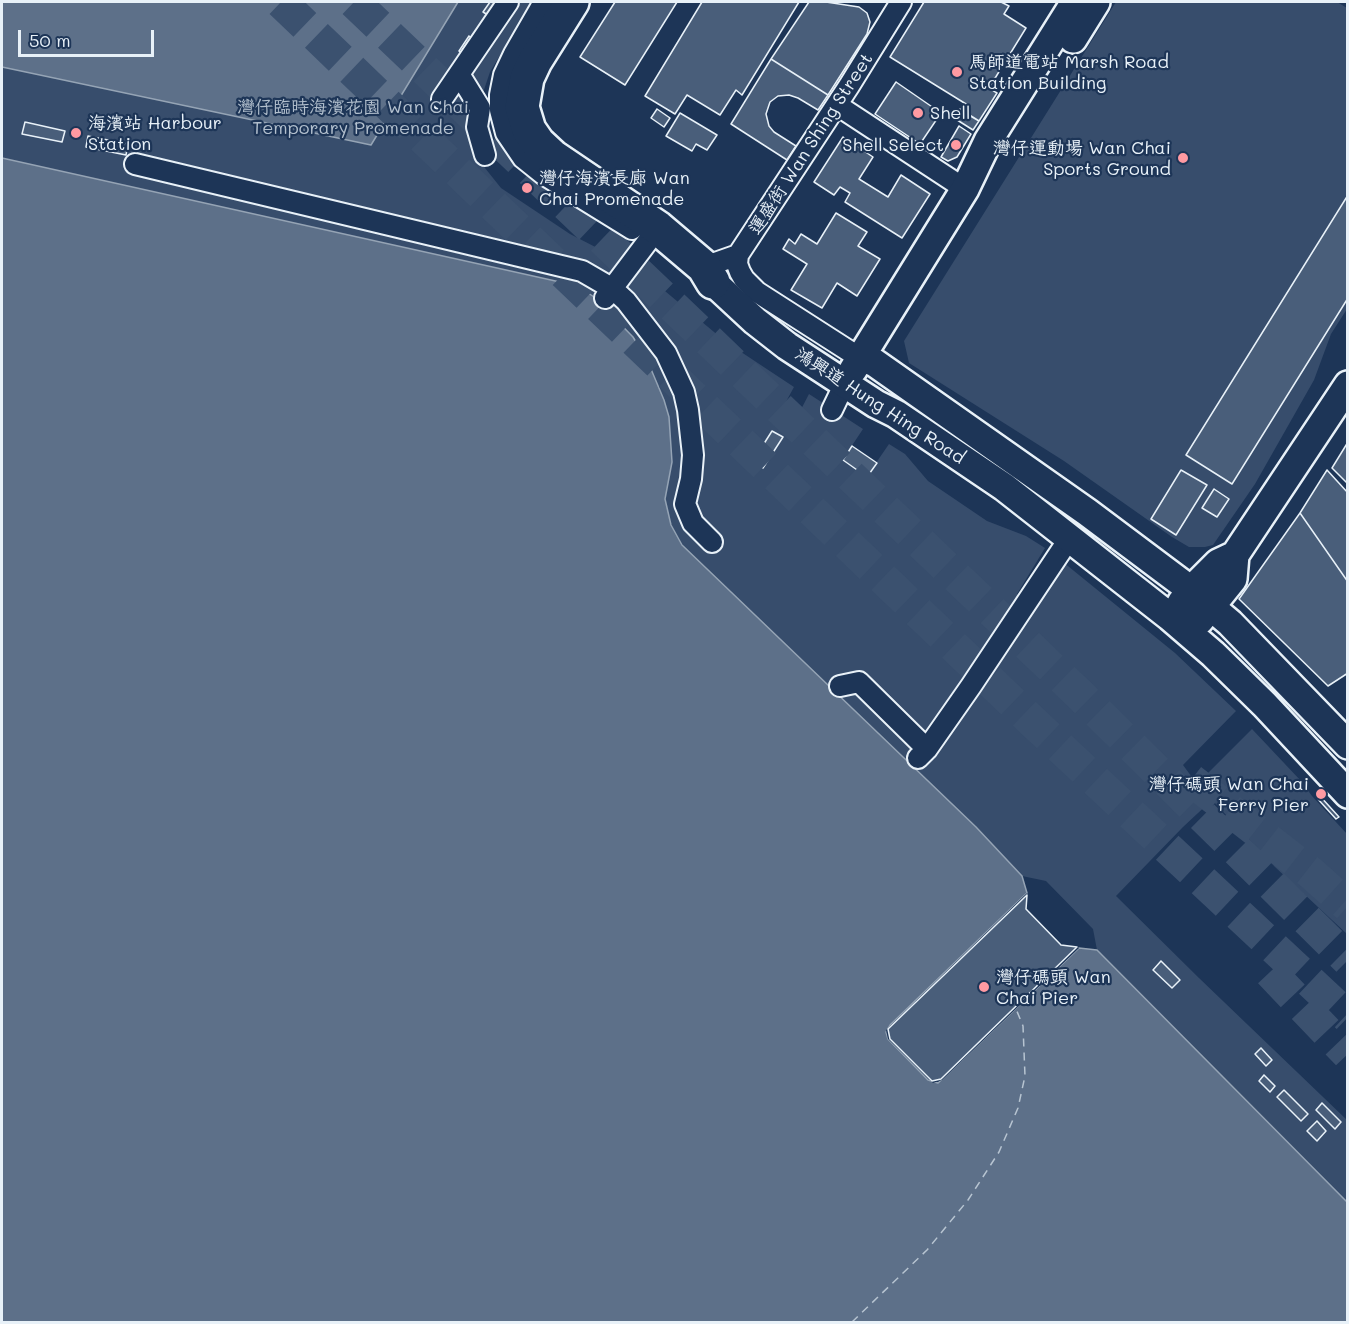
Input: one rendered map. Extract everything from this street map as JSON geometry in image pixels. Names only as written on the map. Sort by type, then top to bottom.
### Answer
[{"type":"highway","points":[[572,2],[531,69],[525,86],[522,107],[532,136],[545,151],[658,228],[709,274]]},
{"type":"main road","points":[[856,366],[890,337],[888,315],[965,189],[988,141],[1075,2]]},
{"type":"main road","points":[[965,189],[1004,150],[1096,2]]},
{"type":"main road","name":"鴻興道 Hung Hing Road","points":[[709,274],[771,334],[856,366],[1096,519],[1212,607],[1347,745]]},
{"type":"main road","name":"鴻興道 Hung Hing Road","points":[[856,366],[876,404],[896,414],[1004,487],[1180,624],[1265,705],[1347,794]]},
{"type":"main road","points":[[1180,624],[1212,607],[1233,579],[1235,555],[1347,385]]},
{"type":"main road","points":[[1180,624],[1191,590],[1218,563],[1235,555]]},
{"type":"street","points":[[442,99],[508,2]]},
{"type":"street","name":"鴻興道 Hung Hing Road","points":[[544,2],[504,75],[500,110],[506,133],[523,158],[543,174],[695,274],[709,274]]},
{"type":"street","name":"運盛街 Wan Shing Street","points":[[738,255],[837,105],[901,2]]},
{"type":"street","points":[[459,74],[480,108],[477,127],[485,155]]},
{"type":"street","points":[[837,105],[965,189]]},
{"type":"street","points":[[135,164],[582,271],[609,294],[626,301],[660,345],[684,393],[693,455],[691,479],[685,504],[693,524],[712,542]]},
{"type":"street","points":[[609,294],[648,241]]},
{"type":"street","points":[[709,274],[738,255]]},
{"type":"street","name":"鴻興道 Hung Hing Road","points":[[738,255],[737,264],[740,272],[757,292],[856,366]]},
{"type":"street","points":[[832,410],[856,366]]},
{"type":"street","points":[[840,686],[859,682],[923,754],[1070,539]]},
{"type":"green space","name":"灣仔臨時海濱花園 Wan Chai Temporary Promenade","points":[[2,2],[532,2],[490,72],[469,134],[477,158],[501,188],[570,234],[647,276],[726,342],[794,387],[781,411],[796,419],[809,394],[863,429],[843,459],[867,476],[889,444],[905,454],[928,481],[987,521],[1026,536],[1045,548],[1017,594],[1031,608],[1063,562],[1175,653],[1236,711],[1183,765],[1197,784],[1252,729],[1347,834],[1347,934],[1275,867],[1212,800],[1116,896],[1347,1120],[1347,1202],[1097,950],[1093,929],[1046,881],[1022,876],[976,827],[685,549],[671,525],[665,499],[672,462],[664,400],[648,362],[633,337],[594,297],[578,286],[2,158],[2,67],[11,68]]},
{"type":"green space","name":"灣仔運動場 Wan Chai Sports Ground","points":[[1116,2],[1337,2],[1347,8],[1347,309],[1331,334],[1314,380],[1255,484],[1213,545],[1205,547],[1189,547],[1172,537],[1064,461],[909,363],[904,341]]},
{"type":"shaded area","points":[[2,2],[458,2],[371,145],[2,67]]},
{"type":"shaded area","points":[[2,158],[578,286],[594,297],[633,337],[648,362],[664,400],[669,417],[672,462],[665,499],[671,525],[682,545],[976,827],[1022,876],[1027,893],[890,1025],[886,1032],[888,1039],[928,1080],[938,1083],[1079,948],[1097,950],[1347,1202],[1347,1322],[2,1322]]},
{"type":"pier","points":[[1027,893],[1026,897],[889,1032],[891,1037],[934,1080],[937,1080],[1076,947],[1079,948],[942,1080],[933,1083],[888,1039],[886,1030]]},
{"type":"building","points":[[490,2],[500,2],[491,17],[483,12]]},
{"type":"building","points":[[615,2],[677,2],[625,85],[580,57]]},
{"type":"building","points":[[702,2],[799,2],[742,95],[736,90],[720,115],[687,95],[675,114],[645,96]]},
{"type":"building","points":[[809,2],[859,7],[867,13],[870,22],[867,34],[828,95],[771,59]]},
{"type":"building","name":"馬師道電站 Marsh Road Station Building","points":[[924,2],[1001,2],[1009,6],[1004,14],[1026,28],[989,88],[997,93],[979,121],[962,111],[966,104],[890,57]]},
{"type":"building","points":[[469,36],[476,41],[467,56],[459,51]]},
{"type":"building","points":[[771,59],[828,95],[818,110],[789,95],[778,96],[770,102],[766,114],[769,126],[774,132],[796,146],[787,160],[731,124]]},
{"type":"building","points":[[896,82],[941,113],[920,144],[875,114]]},
{"type":"building","points":[[657,109],[670,118],[664,127],[651,118]]},
{"type":"building","points":[[960,109],[979,121],[973,130],[954,118]]},
{"type":"building","points":[[680,113],[717,135],[707,150],[696,144],[692,151],[666,136]]},
{"type":"building","points":[[25,122],[65,131],[62,142],[22,134]]},
{"type":"building","name":"Shell Select","points":[[959,126],[971,134],[957,157],[948,161],[941,157]]},
{"type":"building","points":[[88,136],[128,144],[126,155],[86,147]]},
{"type":"building","points":[[843,137],[873,157],[859,179],[888,197],[901,175],[930,194],[902,238],[845,202],[850,193],[840,187],[834,195],[814,182]]},
{"type":"building","points":[[1348,195],[1348,298],[1232,484],[1186,455]]},
{"type":"building","points":[[836,213],[867,232],[858,246],[880,259],[857,296],[837,283],[822,308],[791,290],[807,264],[783,249],[789,239],[795,244],[801,234],[817,244]]},
{"type":"building","points":[[772,431],[783,437],[763,468],[753,461]]},
{"type":"building","points":[[1348,442],[1348,484],[1332,468]]},
{"type":"building","points":[[852,446],[877,463],[867,477],[843,460]]},
{"type":"building","points":[[1181,470],[1207,485],[1176,535],[1151,519]]},
{"type":"building","points":[[1327,470],[1348,493],[1348,582],[1300,513]]},
{"type":"building","points":[[1214,489],[1229,499],[1217,517],[1202,508]]},
{"type":"building","points":[[1300,513],[1348,582],[1348,673],[1328,686],[1239,599]]},
{"type":"building","points":[[1319,795],[1339,817],[1336,819],[1316,797]]},
{"type":"building","name":"灣仔碼頭 Wan Chai Pier","points":[[1027,895],[1026,909],[1061,945],[1077,947],[941,1079],[932,1081],[890,1039],[888,1029]]},
{"type":"building","points":[[1161,961],[1180,980],[1172,988],[1153,970]]},
{"type":"building","points":[[1261,1048],[1272,1060],[1266,1066],[1255,1054]]},
{"type":"building","points":[[1264,1075],[1275,1086],[1270,1092],[1259,1081]]},
{"type":"building","points":[[1284,1090],[1308,1114],[1301,1121],[1277,1097]]},
{"type":"building","points":[[1322,1103],[1341,1122],[1335,1129],[1316,1110]]},
{"type":"building","points":[[1317,1121],[1326,1131],[1317,1141],[1307,1131]]},
{"type":"ferry route","points":[[852,1322],[927,1250],[968,1200],[999,1152],[1018,1108],[1025,1076],[1023,1026],[1016,1009]]},
{"type":"tunnel","points":[[281,2],[1033,722],[1348,1017]]},
{"type":"tunnel","points":[[354,2],[1078,693],[1348,960]]},
{"type":"tunnel","points":[[1191,780],[1311,873],[1348,906]]},
{"type":"tunnel","points":[[1270,972],[1348,1054]]},
{"type":"place","name":"馬師道電站 Marsh Road Station Building","points":[[957,72]]},
{"type":"place","name":"Shell","points":[[918,113]]},
{"type":"place","name":"海濱站 Harbour Station","points":[[76,133]]},
{"type":"place","name":"Shell Select","points":[[956,145]]},
{"type":"place","name":"灣仔運動場 Wan Chai Sports Ground","points":[[1183,158]]},
{"type":"place","name":"灣仔海濱長廊 Wan Chai Promenade","points":[[527,188]]},
{"type":"place","name":"灣仔碼頭 Wan Chai Ferry Pier","points":[[1321,794]]},
{"type":"place","name":"灣仔碼頭 Wan Chai Pier","points":[[984,987]]}]
